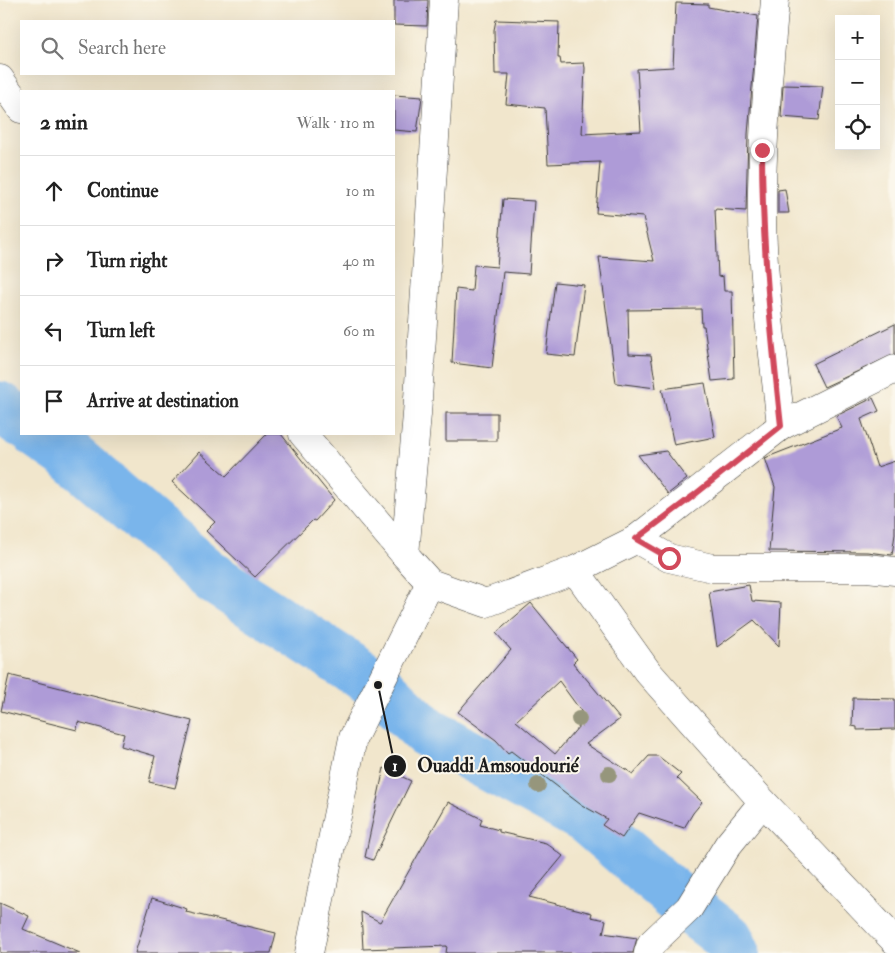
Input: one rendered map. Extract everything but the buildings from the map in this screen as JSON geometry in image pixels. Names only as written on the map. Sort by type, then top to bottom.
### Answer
[{"type":"street","points":[[405,555],[418,404],[444,0]]},
{"type":"street","points":[[775,0],[762,150],[762,218],[781,426]]},
{"type":"street","points":[[0,79],[20,108]]},
{"type":"street","points":[[304,435],[430,583],[486,603],[575,570],[636,539],[781,426],[895,369]]},
{"type":"street","points":[[636,539],[669,558],[712,568],[867,568],[895,571]]},
{"type":"street","points":[[575,570],[647,671],[762,802],[895,941]]},
{"type":"street","points":[[309,953],[353,738],[430,583]]},
{"type":"street","points":[[648,953],[651,944],[689,908],[728,845],[762,802]]},
{"type":"waterway","points":[[0,407],[20,421]]},
{"type":"waterway","points":[[39,435],[70,456],[214,579],[378,685],[425,731],[585,818],[689,908],[728,938],[735,953]]},
{"type":"place","name":"Ouaddi Amsoudourié","points":[[378,685]]},
{"type":"route","points":[[669,558],[636,539],[693,496],[758,442],[781,426],[762,218],[762,150]]}]
